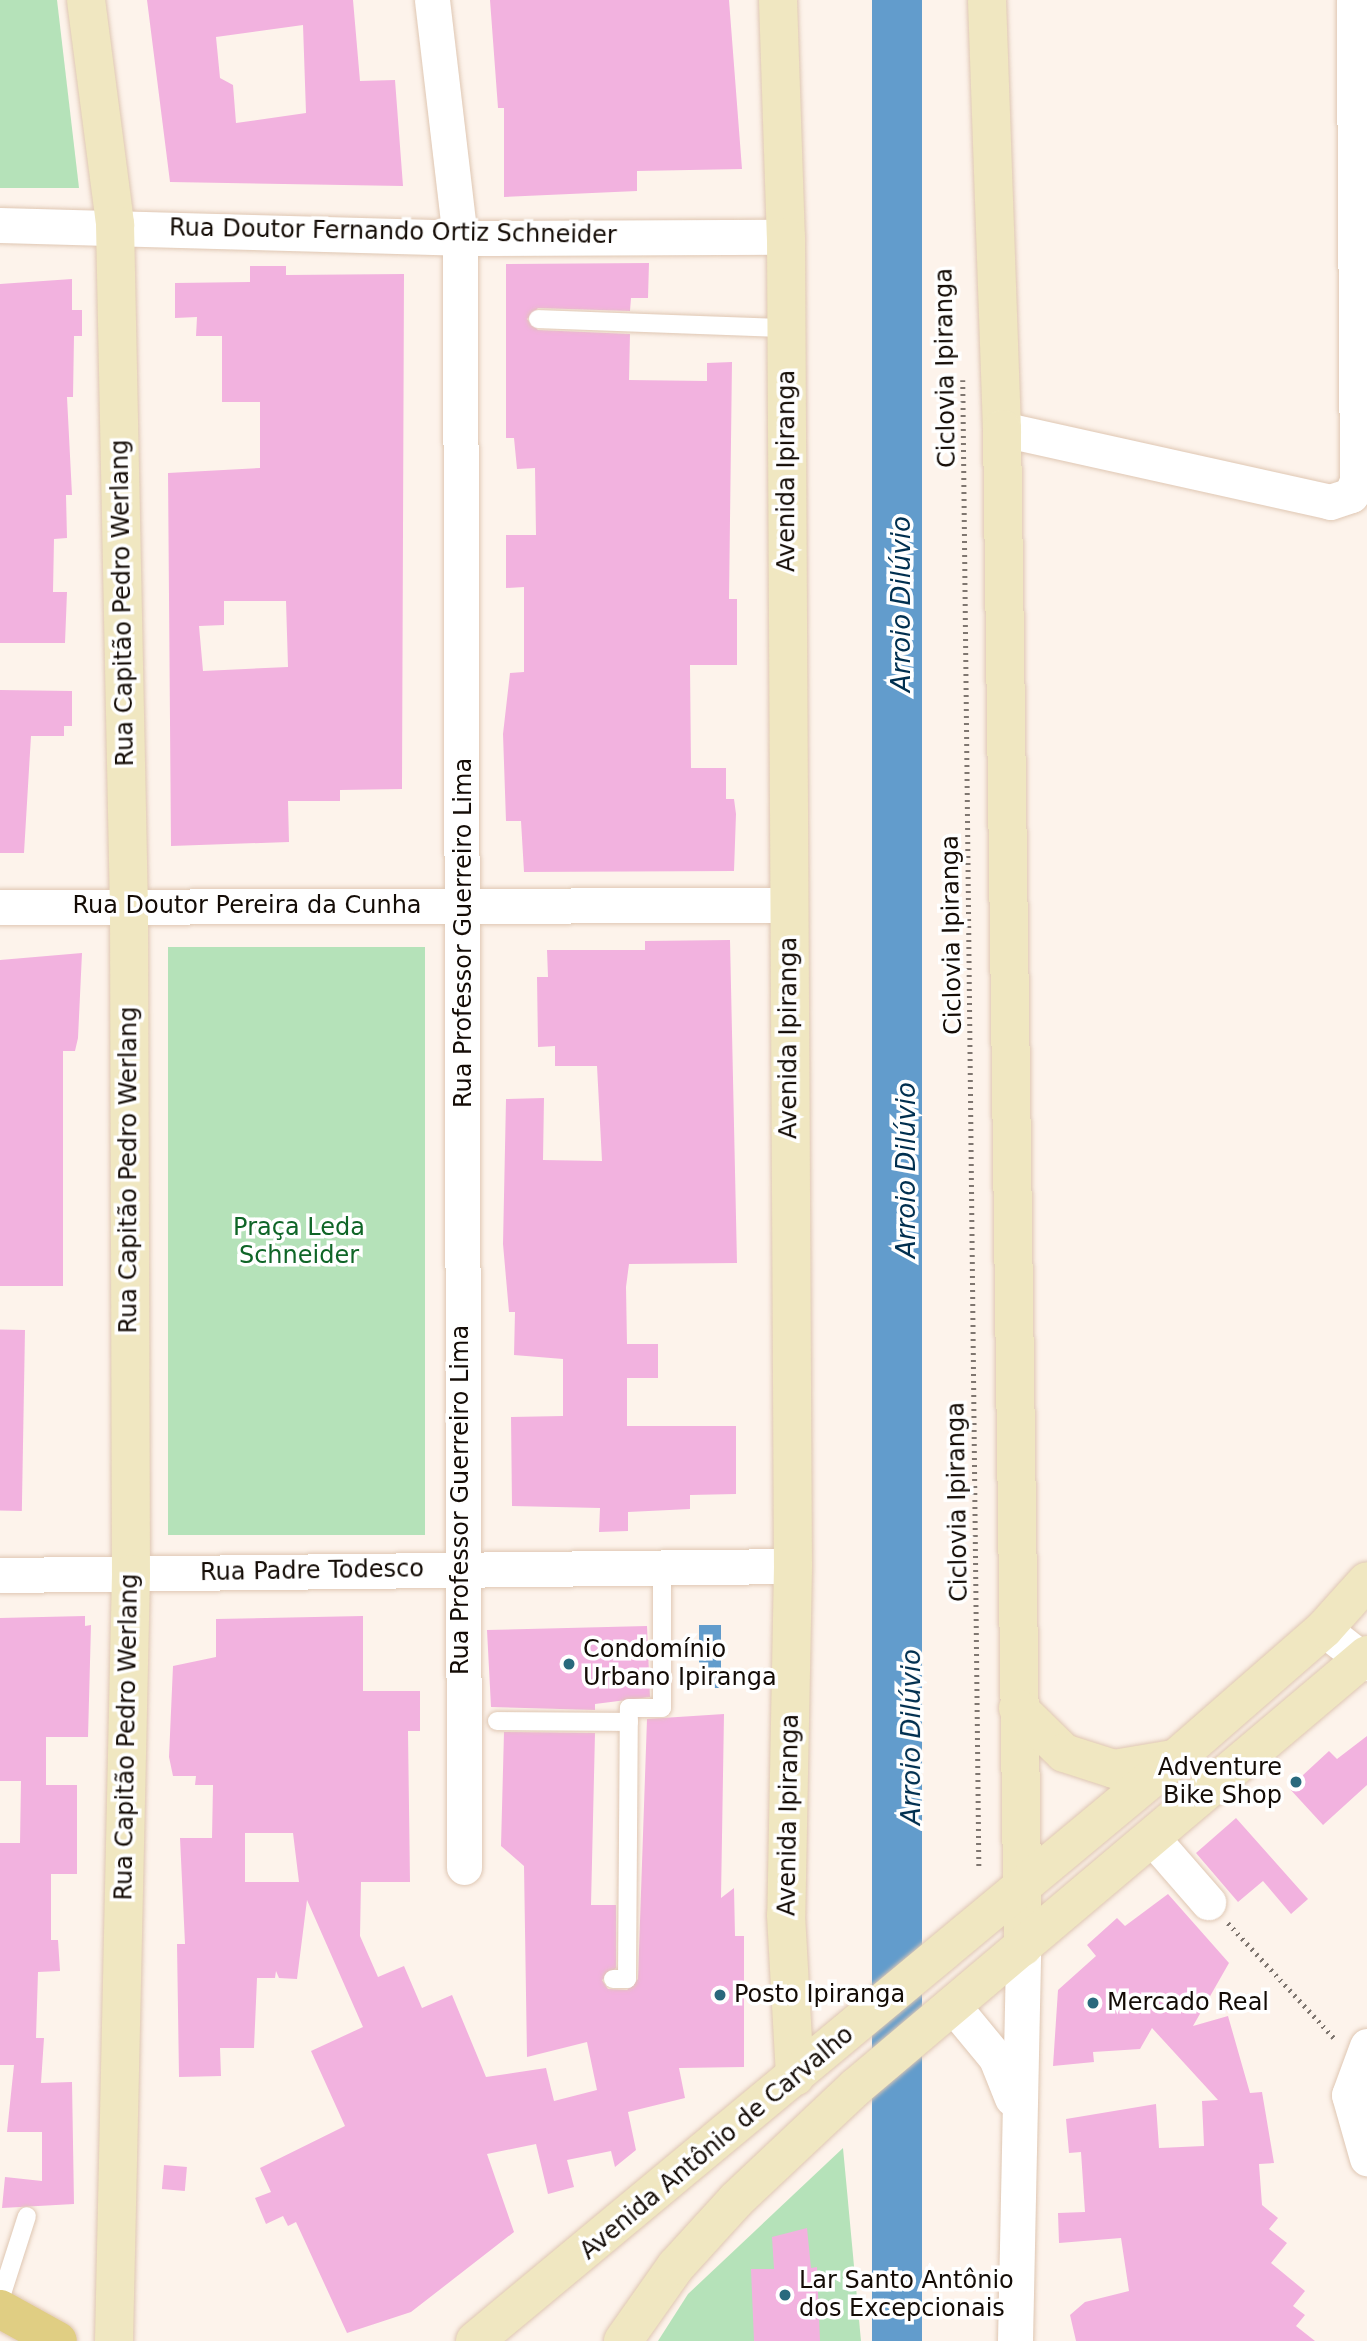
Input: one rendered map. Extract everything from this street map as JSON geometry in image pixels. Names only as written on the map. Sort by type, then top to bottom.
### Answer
[{"type":"main road","name":"Rua Capitão Pedro Werlang","points":[[86,0],[115,224],[128,908],[131,1574],[114,2341]]},
{"type":"main road","name":"Avenida Ipiranga","points":[[778,0],[786,237],[793,1566],[786,1915],[795,2077]]},
{"type":"main road","points":[[987,0],[1002,429],[1018,1708],[1017,1892],[1023,1947]]},
{"type":"main road","name":"Avenida Antônio de Carvalho","points":[[475,2341],[1175,1759],[1324,1629],[1367,1581]]},
{"type":"main road","name":"Avenida Antônio de Carvalho","points":[[623,2341],[677,2266],[736,2200],[856,2087],[949,2012],[1365,1660]]},
{"type":"main road","points":[[1018,1708],[1064,1753],[1114,1769],[1175,1759]]},
{"type":"main road","points":[[0,2310],[58,2341]]},
{"type":"street","name":"Rua Professor Guerreiro Lima","points":[[432,0],[460,238],[465,905],[460,1569],[464,1867]]},
{"type":"street","points":[[1002,429],[1330,502],[1359,500],[1354,0]]},
{"type":"street","name":"Rua Doutor Fernando Ortiz Schneider","points":[[0,225],[115,224],[460,238],[786,237]]},
{"type":"street","name":"Rua Doutor Pereira da Cunha","points":[[0,907],[789,905]]},
{"type":"street","name":"Rua Padre Todesco","points":[[0,1575],[793,1566]]},
{"type":"street","points":[[1324,1629],[1365,1660]]},
{"type":"street","points":[[1153,1839],[1208,1902]]},
{"type":"street","points":[[1015,2341],[1016,2108],[1023,1947]]},
{"type":"street","points":[[949,2012],[996,2057],[1016,2108]]},
{"type":"street","points":[[1362,2054],[1349,2095],[1367,2158]]},
{"type":"lane","points":[[537,319],[786,328]]},
{"type":"lane","points":[[613,1979],[627,1979],[629,1708],[662,1708],[662,1567]]},
{"type":"lane","points":[[497,1721],[629,1722]]},
{"type":"lane","points":[[0,2300],[27,2216]]},
{"type":"lane","points":[[0,2310],[29,2341]]},
{"type":"path","name":"Ciclovia Ipiranga","points":[[963,377],[979,1870]]},
{"type":"path","points":[[1208,1902],[1362,2054]]},
{"type":"green space","points":[[0,0],[57,0],[79,188],[0,188]]},
{"type":"green space","name":"Praça Leda Schneider","points":[[168,947],[425,947],[425,1535],[168,1535]]},
{"type":"green space","points":[[843,2148],[861,2341],[658,2341],[688,2294]]},
{"type":"water","name":"Arroio Dilúvio","points":[[872,0],[922,0],[922,2341],[872,2341]]},
{"type":"water","points":[[699,1625],[721,1625],[721,1688],[699,1688]]},
{"type":"building","points":[[147,0],[353,0],[360,81],[395,80],[403,186],[170,182]],"holes":[[[303,25],[306,113],[236,123],[233,85],[220,78],[216,37]]]},
{"type":"building","points":[[490,0],[729,0],[742,169],[637,171],[637,191],[504,197],[504,108],[498,108]]},
{"type":"building","points":[[649,263],[648,298],[631,298],[630,311],[538,308],[527,319],[538,330],[630,334],[629,380],[707,381],[707,363],[732,362],[729,599],[737,599],[737,665],[690,665],[691,768],[726,768],[726,799],[734,799],[736,814],[734,871],[524,872],[521,821],[506,821],[503,734],[510,673],[524,672],[524,587],[506,588],[506,535],[536,535],[535,468],[517,469],[514,438],[506,438],[506,264]]},
{"type":"building","points":[[250,266],[286,266],[286,275],[404,274],[402,789],[340,790],[340,801],[288,801],[289,842],[171,846],[168,473],[260,468],[260,402],[222,402],[222,336],[196,336],[197,317],[175,318],[175,283],[250,282]],"holes":[[[224,601],[286,601],[288,667],[203,671],[199,626],[224,625]]]},
{"type":"building","points":[[72,279],[72,310],[82,310],[82,336],[74,336],[73,397],[67,397],[72,495],[66,495],[67,538],[54,539],[53,592],[67,592],[65,643],[0,643],[0,284]]},
{"type":"building","points":[[0,690],[72,691],[72,726],[64,726],[64,736],[31,736],[24,853],[0,853]]},
{"type":"building","points":[[730,940],[737,1263],[629,1264],[626,1287],[627,1344],[658,1344],[658,1378],[627,1378],[627,1426],[736,1426],[736,1494],[690,1495],[690,1509],[628,1512],[628,1531],[599,1532],[600,1508],[512,1506],[511,1417],[563,1416],[563,1359],[514,1355],[515,1312],[509,1312],[503,1244],[506,1099],[544,1098],[543,1160],[602,1161],[597,1066],[555,1066],[555,1046],[538,1047],[537,977],[548,977],[547,950],[645,950],[645,941]]},
{"type":"building","points":[[82,953],[78,1038],[75,1051],[63,1051],[63,1286],[0,1286],[0,960]]},
{"type":"building","points":[[0,1330],[25,1330],[22,1511],[0,1511]]},
{"type":"building","points":[[85,1616],[85,1626],[91,1625],[88,1737],[46,1737],[46,1785],[77,1785],[77,1874],[51,1874],[51,1940],[58,1940],[60,1971],[38,1972],[36,2038],[44,2038],[41,2083],[72,2082],[74,2204],[2,2208],[5,2177],[42,2181],[42,2132],[7,2132],[14,2065],[0,2065],[0,1843],[20,1843],[21,1781],[0,1781],[0,1618]]},
{"type":"building","points":[[363,1616],[363,1691],[420,1691],[420,1731],[408,1731],[410,1882],[361,1882],[360,1936],[378,1977],[404,1966],[422,2008],[452,1995],[486,2077],[546,2068],[554,2101],[597,2090],[587,2042],[527,2057],[524,1866],[501,1846],[504,1732],[595,1733],[591,1905],[616,1905],[616,1968],[602,1980],[608,1989],[627,1990],[638,1979],[647,1719],[724,1714],[721,1898],[734,1888],[735,1936],[744,1936],[744,2067],[679,2068],[685,2098],[628,2112],[636,2150],[615,2167],[611,2151],[567,2160],[574,2187],[548,2194],[536,2144],[487,2154],[514,2232],[411,2312],[347,2333],[296,2222],[288,2226],[283,2216],[266,2224],[255,2198],[271,2192],[260,2168],[345,2126],[311,2051],[363,2027],[307,1900],[297,1979],[279,1978],[276,1971],[275,1978],[257,1978],[254,2048],[220,2048],[221,2076],[179,2077],[177,1944],[185,1944],[180,1838],[212,1838],[213,1785],[195,1785],[196,1776],[173,1776],[169,1757],[173,1666],[216,1657],[216,1619]],"holes":[[[245,1833],[293,1833],[299,1882],[245,1882]]]},
{"type":"building","name":"Condomínio Urbano Ipiranga","points":[[647,1626],[650,1697],[595,1704],[595,1710],[491,1707],[487,1630]]},
{"type":"building","points":[[1367,1736],[1367,1785],[1323,1825],[1289,1788],[1329,1751],[1337,1759]]},
{"type":"building","points":[[1236,1818],[1308,1899],[1291,1914],[1263,1881],[1238,1902],[1196,1853]]},
{"type":"building","points":[[1168,1894],[1229,1963],[1193,2026],[1228,2016],[1250,2093],[1262,2092],[1274,2163],[1259,2164],[1262,2205],[1278,2218],[1269,2229],[1287,2243],[1271,2263],[1305,2291],[1293,2306],[1305,2315],[1296,2326],[1315,2341],[1076,2341],[1070,2315],[1085,2302],[1129,2291],[1121,2238],[1059,2243],[1058,2213],[1085,2212],[1081,2152],[1069,2153],[1066,2119],[1156,2104],[1159,2148],[1204,2146],[1202,2101],[1218,2100],[1152,2028],[1140,2049],[1093,2052],[1094,2062],[1053,2066],[1058,1990],[1096,1956],[1087,1945],[1117,1918],[1125,1926]]},
{"type":"building","points":[[164,2165],[187,2167],[185,2191],[162,2189]]},
{"type":"building","name":"Lar Santo Antônio dos Excepcionais","points":[[807,2228],[811,2268],[817,2267],[820,2341],[754,2341],[751,2269],[774,2269],[772,2237]]},
{"type":"place","name":"Condomínio Urbano Ipiranga","points":[[569,1664]]},
{"type":"place","name":"Adventure Bike Shop","points":[[1296,1782]]},
{"type":"place","name":"Posto Ipiranga","points":[[720,1995]]},
{"type":"place","name":"Mercado Real","points":[[1093,2003]]},
{"type":"place","name":"Lar Santo Antônio dos Excepcionais","points":[[785,2295]]}]
